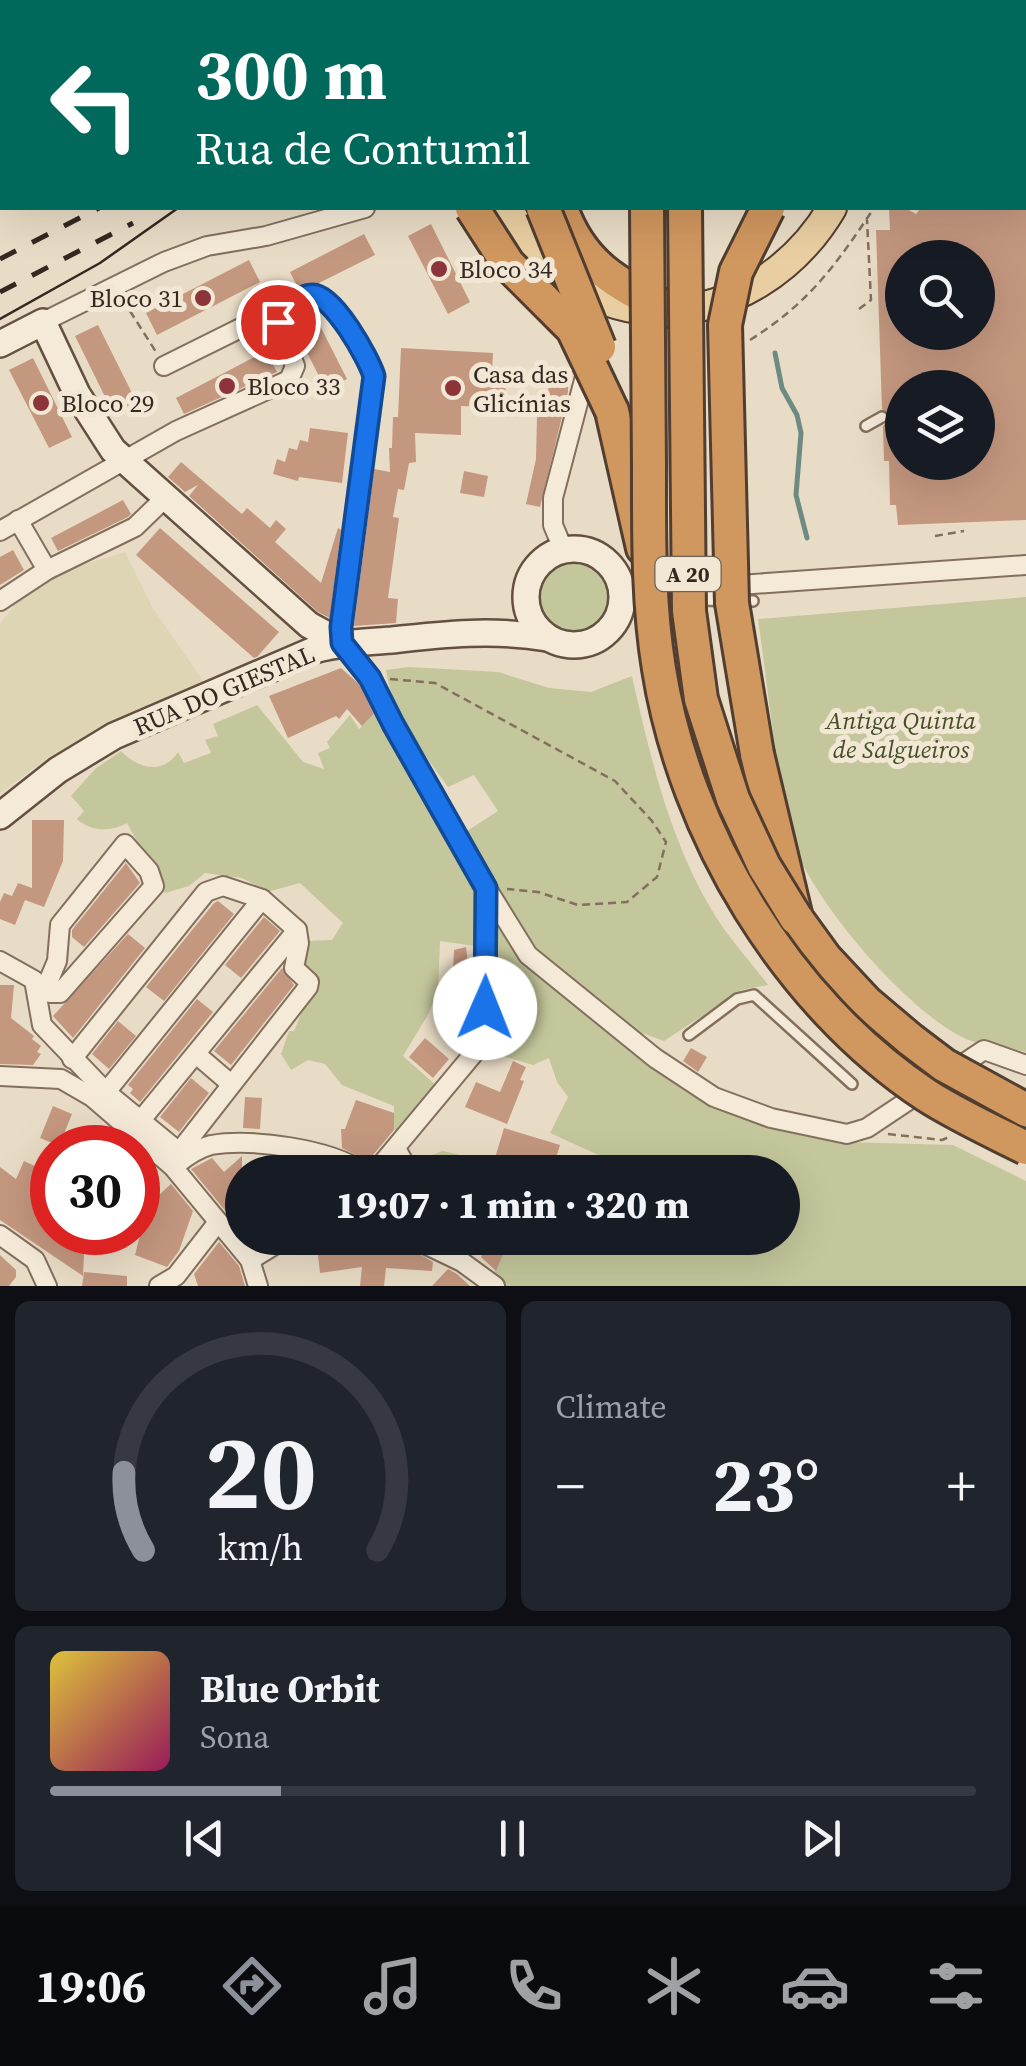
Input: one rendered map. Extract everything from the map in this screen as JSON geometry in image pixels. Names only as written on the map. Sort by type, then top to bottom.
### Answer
[{"type":"highway","points":[[473,210],[508,264],[573,329],[612,411]]},
{"type":"highway","points":[[543,210],[603,358],[612,411],[663,586]]},
{"type":"highway","points":[[563,210],[575,240],[594,265],[623,286],[670,310]]},
{"type":"highway","name":"A 20","points":[[647,210],[663,586],[654,636],[668,715],[702,818],[733,880],[769,937],[842,1026],[925,1094],[1026,1148]]},
{"type":"highway","name":"A 20","points":[[685,210],[688,611],[701,699],[733,799],[764,866],[796,918],[825,958],[866,1002],[944,1065],[1026,1110]]},
{"type":"highway","points":[[767,210],[736,272],[725,325],[732,603],[757,754],[796,918]]},
{"type":"main road","points":[[509,210],[523,238],[554,272],[588,293],[652,313],[708,304],[742,293],[773,276],[800,253],[831,210]]},
{"type":"street","points":[[0,344],[114,286],[207,246],[266,236],[358,210]]},
{"type":"street","points":[[164,366],[315,295],[327,299],[357,341],[374,376],[342,643]]},
{"type":"street","points":[[0,531],[176,431],[288,380],[295,366],[278,322],[283,307]]},
{"type":"street","points":[[43,322],[77,394],[124,461],[309,625],[342,643],[370,678],[486,888],[528,955],[655,1058],[714,1097],[772,1118],[847,1134],[867,1128],[984,1050],[1026,1064]]},
{"type":"street","points":[[563,550],[553,525],[553,498],[584,380]]},
{"type":"street","points":[[0,601],[46,570],[135,528],[165,498]]},
{"type":"street","points":[[18,520],[46,570]]},
{"type":"street","points":[[663,586],[605,635],[577,646],[548,638],[529,616],[526,589],[538,564],[563,550],[592,552],[614,569],[663,586],[1026,564]]},
{"type":"street","points":[[614,569],[623,596],[615,623]]},
{"type":"street","name":"RUA DO GIESTAL","points":[[472,632],[504,614],[526,589]]},
{"type":"street","name":"RUA DO GIESTAL","points":[[0,816],[58,770],[114,736],[314,650],[342,643],[472,632],[513,632],[548,638]]},
{"type":"street","points":[[0,962],[34,980],[42,990],[60,993],[154,886],[154,879],[125,844],[60,926],[56,962],[42,990],[42,1025],[72,1059],[179,1159],[218,1222],[250,1260],[258,1286]]},
{"type":"street","points":[[72,1059],[214,887],[231,887],[262,899],[297,930],[300,943],[294,968],[308,987],[231,1084],[179,1159]]},
{"type":"street","points":[[392,1155],[480,1046],[485,1034],[486,888]]},
{"type":"street","points":[[106,1092],[262,899]]},
{"type":"street","points":[[141,1120],[297,930]]},
{"type":"street","points":[[196,1054],[231,1084]]},
{"type":"street","points":[[0,1076],[61,1079],[179,1159]]},
{"type":"street","points":[[179,1159],[206,1146],[225,1144],[297,1148],[319,1155]]},
{"type":"street","points":[[397,1150],[400,1155]]},
{"type":"street","points":[[160,1286],[176,1276],[218,1222]]},
{"type":"street","points":[[0,1235],[35,1260],[48,1286]]},
{"type":"street","points":[[250,1260],[258,1255]]},
{"type":"street","points":[[447,1255],[495,1286]]},
{"type":"lane","points":[[866,426],[882,416]]},
{"type":"lane","points":[[663,586],[698,602],[753,601]]},
{"type":"lane","points":[[689,1035],[737,998],[754,995],[852,1084]]},
{"type":"path","points":[[859,309],[871,300],[866,218]]},
{"type":"path","points":[[114,286],[164,366]]},
{"type":"path","points":[[935,536],[964,530]]},
{"type":"path","points":[[370,678],[435,684],[539,738],[616,782],[666,842],[657,877],[626,902],[578,905],[538,892],[486,888]]},
{"type":"shaded area","points":[[125,552],[152,607],[203,681],[51,756],[0,793],[0,624],[23,594],[49,575]]},
{"type":"green space","points":[[573,557],[600,568],[611,595],[600,622],[573,633],[546,622],[535,595],[546,568]]},
{"type":"green space","name":"Antiga Quinta de Salgueiros","points":[[1026,597],[1026,1052],[966,1039],[942,1025],[862,949],[816,887],[790,832],[758,619]]},
{"type":"green space","points":[[409,667],[498,672],[549,688],[591,692],[632,676],[655,769],[686,860],[716,917],[768,985],[741,990],[664,1041],[623,1026],[536,954],[467,831],[498,811],[474,775],[448,787],[410,732],[395,702],[386,670]]},
{"type":"green space","points":[[257,705],[303,762],[324,769],[318,753],[330,748],[327,742],[350,715],[359,729],[378,711],[476,883],[475,946],[440,941],[438,990],[403,1056],[438,1087],[401,1130],[394,1130],[394,1106],[342,1085],[325,1064],[308,1060],[291,1070],[281,1054],[313,984],[297,969],[305,941],[332,940],[343,923],[300,883],[267,892],[242,878],[205,873],[189,886],[165,893],[127,823],[101,829],[77,819],[84,811],[71,796],[95,769],[121,751],[150,767],[165,764],[178,752],[184,763],[211,753],[205,740],[218,736],[213,724]]},
{"type":"green space","points":[[494,917],[523,957],[636,1055],[710,1104],[753,1121],[844,1142],[953,1145],[1026,1181],[1026,1286],[504,1286],[494,1275],[498,1255],[800,1255],[800,1155],[599,1155],[550,1133],[568,1097],[557,1082],[549,1058],[533,1065],[489,1052]]},
{"type":"building","points":[[889,210],[916,214],[919,210],[1026,210],[1026,520],[898,525],[896,505],[890,505],[889,480],[995,480],[995,370],[885,370],[885,412],[876,230],[890,230]]},
{"type":"building","name":"Bloco 34","points":[[431,224],[470,302],[448,314],[408,236]]},
{"type":"building","points":[[364,234],[375,255],[319,283],[298,288],[290,272]]},
{"type":"building","name":"Bloco 31","points":[[249,260],[260,282],[157,335],[146,313]]},
{"type":"building","points":[[312,310],[347,379],[326,390],[291,321]]},
{"type":"building","points":[[98,325],[137,403],[114,415],[75,336]]},
{"type":"building","points":[[401,348],[493,353],[492,373],[506,374],[505,408],[461,406],[461,435],[415,433],[416,462],[409,463],[404,490],[398,489],[393,517],[399,518],[388,598],[398,599],[396,623],[354,626],[374,469],[390,472],[389,448],[393,417],[398,417]]},
{"type":"building","name":"Bloco 33","points":[[266,351],[277,372],[184,414],[176,398]]},
{"type":"building","name":"Bloco 29","points":[[33,358],[72,437],[49,448],[9,370]]},
{"type":"building","points":[[549,372],[568,373],[568,392],[540,507],[526,504],[536,459],[537,417],[519,416],[520,398],[548,399]]},
{"type":"building","points":[[310,428],[348,433],[342,483],[299,477],[298,481],[273,474],[277,459],[285,462],[289,448],[297,450],[300,440],[308,442]]},
{"type":"building","points":[[181,462],[242,514],[247,508],[270,528],[276,520],[286,529],[275,542],[321,583],[338,528],[341,530],[330,618],[318,612],[189,496],[198,485],[185,492],[168,477]]},
{"type":"building","points":[[464,471],[488,476],[484,497],[460,493]]},
{"type":"building","points":[[123,500],[131,514],[128,517],[58,551],[51,538]]},
{"type":"building","points":[[160,528],[279,632],[257,657],[136,555]]},
{"type":"building","points":[[13,550],[24,570],[0,585],[0,557]]},
{"type":"building","points":[[341,668],[360,685],[374,714],[362,726],[347,709],[339,719],[336,716],[288,738],[269,696]]},
{"type":"building","points":[[32,820],[64,820],[63,861],[44,907],[25,900],[15,925],[0,919],[0,902],[4,893],[12,896],[18,883],[32,888]]},
{"type":"building","points":[[126,863],[140,883],[84,947],[72,937],[72,930]]},
{"type":"building","points":[[218,901],[234,914],[164,1001],[146,987]]},
{"type":"building","points":[[264,917],[280,931],[241,978],[225,965]]},
{"type":"building","points":[[128,934],[145,948],[73,1038],[53,1016]]},
{"type":"building","points":[[466,947],[468,964],[473,964],[473,1028],[437,1018],[452,992],[454,950]]},
{"type":"building","points":[[282,968],[294,985],[231,1065],[214,1051]]},
{"type":"building","points":[[0,985],[14,985],[11,1018],[41,1046],[37,1052],[41,1054],[33,1065],[0,1064]]},
{"type":"building","points":[[197,999],[213,1012],[140,1102],[128,1085]]},
{"type":"building","points":[[118,1021],[136,1036],[109,1069],[92,1054]]},
{"type":"building","points":[[425,1038],[449,1059],[433,1078],[409,1057]]},
{"type":"building","points":[[691,1048],[707,1057],[698,1072],[683,1061]]},
{"type":"building","points":[[513,1061],[526,1067],[507,1124],[465,1107],[476,1082],[500,1092]]},
{"type":"building","points":[[191,1078],[209,1093],[179,1132],[160,1117]]},
{"type":"building","points":[[245,1097],[262,1098],[260,1129],[243,1128]]},
{"type":"building","points":[[356,1100],[394,1113],[394,1130],[373,1155],[356,1155],[342,1148],[341,1129],[345,1129]]},
{"type":"building","points":[[53,1106],[72,1114],[68,1125],[45,1125]]},
{"type":"building","points":[[504,1128],[560,1145],[557,1155],[496,1155]]},
{"type":"building","points":[[212,1158],[224,1172],[225,1210],[191,1169]]},
{"type":"building","points":[[24,1161],[30,1164],[30,1240],[0,1220],[0,1167],[16,1179]]},
{"type":"building","points":[[171,1184],[193,1211],[179,1251],[167,1267],[135,1255],[160,1255],[160,1194]]},
{"type":"building","points":[[219,1242],[225,1255],[239,1266],[245,1286],[198,1286],[194,1274]]},
{"type":"building","points":[[0,1255],[16,1270],[9,1286],[0,1286]]},
{"type":"building","points":[[52,1255],[84,1255],[83,1276]]},
{"type":"building","points":[[318,1255],[421,1255],[433,1262],[432,1271],[386,1268],[384,1286],[360,1286],[362,1267],[320,1273]]},
{"type":"building","points":[[482,1255],[503,1255],[496,1271]]},
{"type":"building","points":[[448,1269],[457,1274],[470,1286],[432,1286]]},
{"type":"building","points":[[84,1272],[127,1276],[127,1286],[82,1286]]},
{"type":"waterway","points":[[775,353],[782,388],[797,415],[801,433],[796,495],[807,538]]},
{"type":"tram line","points":[[0,319],[100,263],[175,210]]},
{"type":"railway","points":[[0,259],[95,210]]},
{"type":"railway","points":[[0,292],[133,223]]},
{"type":"place","name":"Bloco 34","points":[[439,269]]},
{"type":"place","name":"Bloco 31","points":[[203,298]]},
{"type":"place","name":"Bloco 33","points":[[227,386]]},
{"type":"place","name":"Casa das Glicínias","points":[[453,388]]},
{"type":"place","name":"Bloco 29","points":[[41,403]]},
{"type":"route","points":[[278,322],[283,307],[301,298],[315,295],[327,299],[371,366],[374,376],[342,643],[370,678],[486,888],[485,1008]]}]
